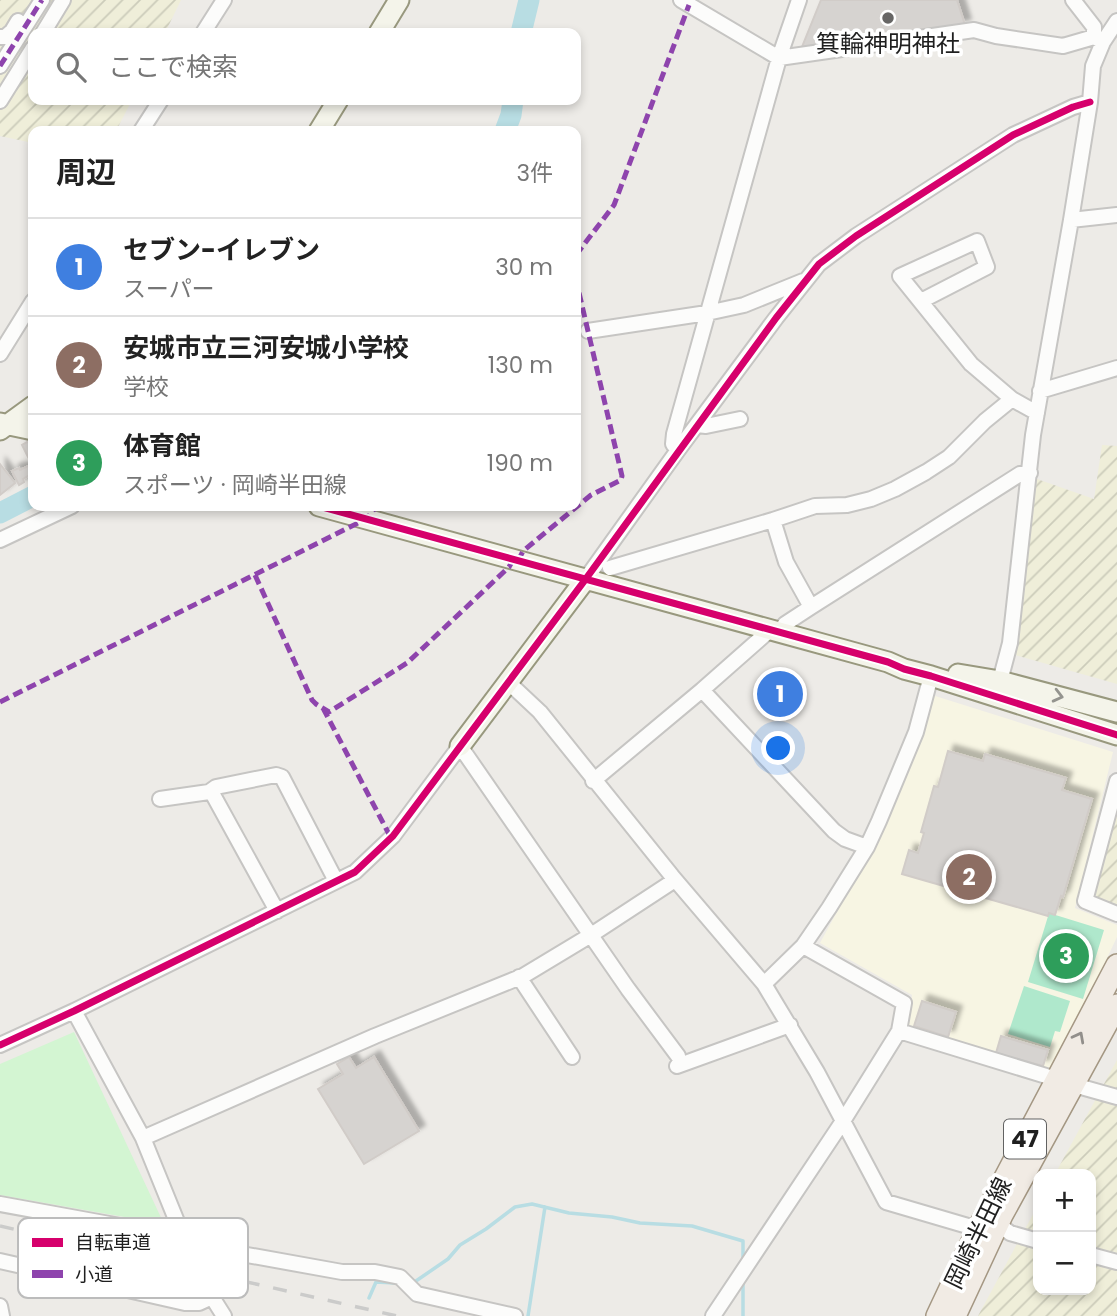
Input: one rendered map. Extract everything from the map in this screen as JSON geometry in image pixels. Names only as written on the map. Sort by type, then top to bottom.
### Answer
[{"type":"main road","name":"岡崎半田線","points":[[937,1316],[1065,1082],[1117,965]]},
{"type":"main road","name":"岡崎半田線","points":[[1065,1082],[1117,1005]]},
{"type":"main road","name":"岡崎半田線","points":[[955,1316],[988,1227]]},
{"type":"street","points":[[0,37],[5,37],[12,31],[31,0]]},
{"type":"street","points":[[0,65],[41,0]]},
{"type":"street","points":[[46,28],[64,0]]},
{"type":"street","points":[[205,28],[223,0]]},
{"type":"street","points":[[382,28],[399,0]]},
{"type":"street","points":[[681,0],[779,58],[974,30],[1063,46],[1108,33]]},
{"type":"street","points":[[678,450],[673,444],[674,435],[779,58],[799,0]]},
{"type":"street","points":[[1073,0],[1094,27],[1108,33]]},
{"type":"street","points":[[1000,681],[1010,643],[1040,391],[1071,220],[1090,102],[1093,66],[1108,33]]},
{"type":"street","points":[[0,101],[28,56]]},
{"type":"street","points":[[0,1045],[355,872],[393,836],[819,264],[856,236],[1013,135],[1073,107],[1090,102]]},
{"type":"street","points":[[144,126],[157,105]]},
{"type":"street","points":[[322,126],[335,105]]},
{"type":"street","points":[[1071,220],[1117,215]]},
{"type":"street","points":[[921,301],[987,267],[977,242],[900,276],[971,364],[1012,399],[1037,414]]},
{"type":"street","points":[[588,331],[744,305],[805,280]]},
{"type":"street","points":[[0,354],[28,309]]},
{"type":"street","points":[[1040,391],[1117,368]]},
{"type":"street","points":[[610,568],[814,506],[847,505],[895,489],[948,457],[1012,399]]},
{"type":"street","points":[[2,426],[28,409]]},
{"type":"street","points":[[697,425],[706,426],[740,419]]},
{"type":"street","points":[[2,426],[28,429]]},
{"type":"street","points":[[593,781],[775,631],[1020,474],[1030,473]]},
{"type":"street","points":[[0,540],[61,511]]},
{"type":"street","points":[[337,511],[888,662],[1117,735]]},
{"type":"street","points":[[773,520],[786,562],[811,607]]},
{"type":"street","points":[[888,662],[904,662],[1000,681],[1117,712]]},
{"type":"street","points":[[764,984],[803,946],[867,846],[916,732],[931,676]]},
{"type":"street","points":[[508,682],[548,722],[593,781],[764,984],[817,1072],[886,1202],[1033,1240]]},
{"type":"street","points":[[702,690],[834,831],[845,839],[867,846]]},
{"type":"street","points":[[460,746],[677,1061],[790,1025]]},
{"type":"street","points":[[160,799],[209,792],[216,787],[276,775],[282,777],[336,881]]},
{"type":"street","points":[[1117,781],[1085,901],[1117,914]]},
{"type":"street","points":[[211,791],[277,911]]},
{"type":"street","points":[[143,1138],[375,1036],[519,977],[591,935],[675,880]]},
{"type":"street","points":[[713,1316],[785,1210],[899,1031],[904,1003],[803,946]]},
{"type":"street","points":[[519,977],[572,1057]]},
{"type":"street","points":[[74,1011],[143,1138],[175,1218]]},
{"type":"street","points":[[899,1031],[1117,1097]]},
{"type":"street","points":[[0,1204],[77,1218]]},
{"type":"street","points":[[988,1227],[1014,1225],[1033,1230]]},
{"type":"street","points":[[1096,1246],[1117,1252]]},
{"type":"street","points":[[248,1255],[342,1272],[375,1272],[400,1278],[417,1294],[514,1316]]},
{"type":"street","points":[[1096,1256],[1117,1262]]},
{"type":"street","points":[[0,1261],[18,1265]]},
{"type":"street","points":[[163,1298],[199,1303],[210,1298]]},
{"type":"street","points":[[213,1298],[224,1316]]},
{"type":"street","points":[[0,1306],[2,1316]]},
{"type":"shaded area","points":[[932,695],[1113,752],[1075,908],[1117,925],[1117,937],[1054,1070],[907,1029],[912,995],[820,943],[873,846]]},
{"type":"green space","points":[[0,0],[181,0],[167,28],[28,28],[28,105],[129,105],[119,126],[28,126],[28,142],[0,136]]},
{"type":"green space","points":[[1102,445],[1117,446],[1117,684],[1012,654],[1037,479],[1094,499]]},
{"type":"green space","points":[[1117,809],[1117,906],[1098,900],[1095,893]]},
{"type":"green space","points":[[1049,913],[1104,930],[1083,999],[1028,982]]},
{"type":"green space","points":[[1024,986],[1070,1001],[1060,1032],[1055,1031],[1050,1047],[1008,1034]]},
{"type":"green space","points":[[74,1032],[161,1218],[130,1218],[0,1195],[0,1064]]},
{"type":"green space","points":[[1117,1060],[1117,1316],[978,1316],[1033,1214],[1033,1295],[1096,1295],[1096,1169],[1058,1169]]},
{"type":"building","name":"箕輪神明神社","points":[[821,0],[957,0],[965,25],[886,41],[802,47]]},
{"type":"building","points":[[28,442],[28,457],[22,445]]},
{"type":"building","points":[[0,464],[15,483],[0,495]]},
{"type":"building","points":[[28,466],[28,476],[19,485],[12,471],[19,468],[20,470]]},
{"type":"building","points":[[948,751],[983,761],[985,754],[1066,778],[1062,790],[1092,799],[1063,897],[1061,896],[1055,915],[1049,913],[1048,916],[902,874],[909,850],[918,853],[934,786],[938,787]]},
{"type":"building","points":[[922,1001],[956,1012],[948,1037],[914,1026]]},
{"type":"building","points":[[1001,1036],[1048,1050],[1043,1066],[996,1053]]},
{"type":"building","points":[[349,1057],[356,1068],[374,1057],[419,1131],[364,1164],[318,1089],[343,1074],[337,1064]]},
{"type":"waterway","points":[[522,28],[529,0]]},
{"type":"waterway","points":[[507,126],[512,105]]},
{"type":"waterway","points":[[0,513],[28,499]]},
{"type":"waterway","points":[[413,1283],[448,1259],[460,1245],[515,1207],[532,1204],[569,1213],[640,1223],[692,1226],[743,1241],[743,1262]]},
{"type":"waterway","points":[[528,1316],[545,1207]]},
{"type":"waterway","points":[[743,1280],[743,1316]]},
{"type":"waterway","points":[[369,1298],[376,1282],[395,1283]]},
{"type":"railway","points":[[0,1226],[18,1230]]},
{"type":"railway","points":[[248,1282],[397,1316]]},
{"type":"marked path","points":[[0,66],[42,0]]},
{"type":"marked path","points":[[581,248],[614,205],[689,5]]},
{"type":"marked path","points":[[581,301],[622,476],[621,480],[581,503]]},
{"type":"marked path","points":[[0,702],[366,519],[373,511]]},
{"type":"marked path","points":[[518,561],[523,551],[572,511]]},
{"type":"marked path","points":[[255,575],[312,700],[329,712],[407,663],[509,567],[513,560]]},
{"type":"marked path","points":[[323,708],[391,838]]},
{"type":"cycle path","points":[[0,1045],[355,872],[393,836],[585,580],[776,318],[819,264],[856,236],[1013,135],[1073,107],[1090,102]]},
{"type":"cycle path","points":[[337,511],[888,662],[1117,735]]},
{"type":"place","name":"箕輪神明神社","points":[[888,18]]},
{"type":"place","name":"セブン-イレブン","points":[[780,694]]},
{"type":"place","name":"安城市立三河安城小学校","points":[[969,877]]},
{"type":"place","name":"体育館","points":[[1066,956]]}]
